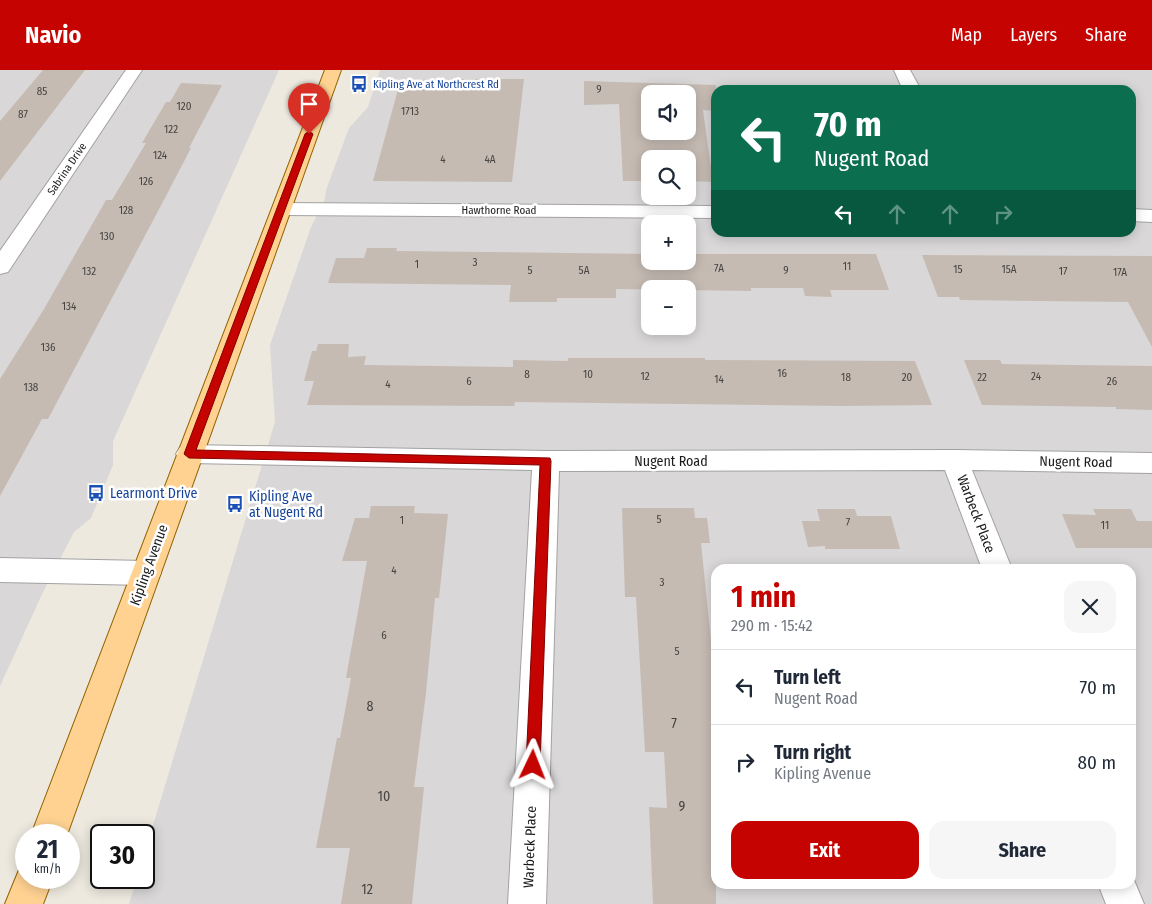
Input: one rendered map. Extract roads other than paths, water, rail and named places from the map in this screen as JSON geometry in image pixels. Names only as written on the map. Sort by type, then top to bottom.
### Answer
[{"type":"main road","name":"Kipling Avenue","points":[[54,824],[189,454],[333,70]]},
{"type":"main road","points":[[24,904],[30,889]]},
{"type":"street","name":"Sabrina Drive","points":[[2,263],[134,70]]},
{"type":"street","points":[[902,70],[910,85]]},
{"type":"street","name":"Hawthorne Road","points":[[282,209],[711,212]]},
{"type":"street","points":[[1136,215],[1152,216]]},
{"type":"street","name":"Nugent Road","points":[[189,454],[546,461],[955,460],[1152,463]]},
{"type":"street","name":"Warbeck Place","points":[[955,460],[994,564]]},
{"type":"street","name":"Warbeck Place","points":[[527,904],[546,461]]},
{"type":"street","points":[[0,570],[146,573]]},
{"type":"street","points":[[1119,889],[1125,904]]},
{"type":"place","name":"Kipling Ave at Northcrest Rd","points":[[359,84]]},
{"type":"place","name":"Learmont Drive","points":[[96,493]]},
{"type":"place","name":"Kipling Ave at Nugent Rd","points":[[235,504]]}]
